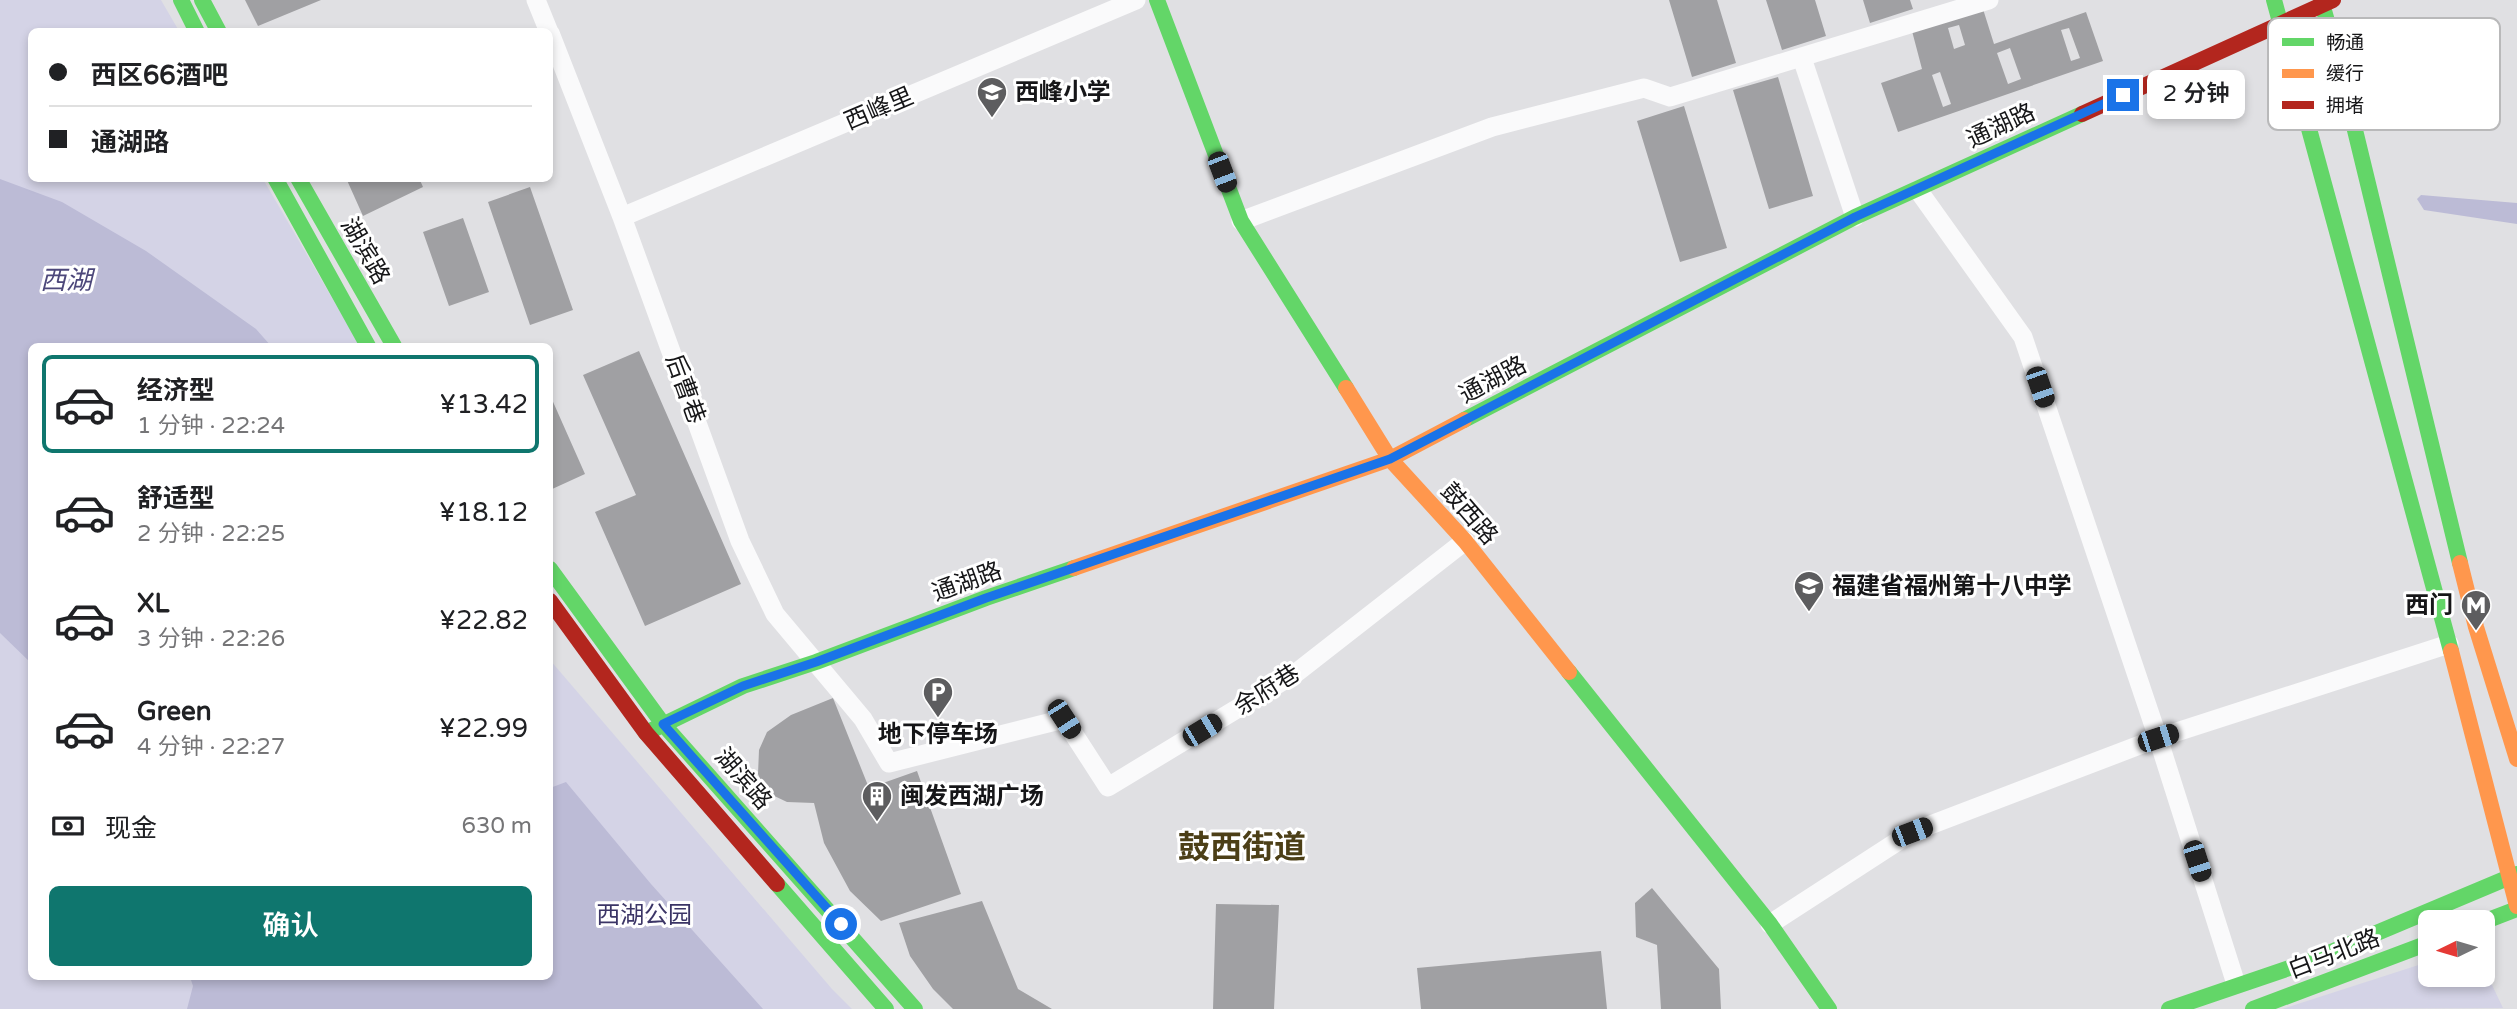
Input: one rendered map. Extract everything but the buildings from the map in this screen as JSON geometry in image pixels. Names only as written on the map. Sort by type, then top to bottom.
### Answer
[{"type":"main road","points":[[181,0],[195,28]]},
{"type":"main road","points":[[202,0],[217,28]]},
{"type":"main road","name":"鼓西路","points":[[1157,0],[1241,221],[1390,459],[1465,541],[1770,925],[1829,1009]]},
{"type":"main road","points":[[2274,0],[2279,18]]},
{"type":"main road","name":"通湖路","points":[[2293,18],[2326,2]]},
{"type":"main road","name":"通湖路","points":[[646,733],[743,686],[816,662],[986,598],[1390,459],[1855,217],[2268,30]]},
{"type":"main road","points":[[2310,130],[2513,876],[2517,907],[2496,916]]},
{"type":"main road","points":[[2357,130],[2476,627],[2517,759]]},
{"type":"main road","name":"湖滨路","points":[[277,182],[366,343]]},
{"type":"main road","name":"湖滨路","points":[[300,182],[392,343]]},
{"type":"main road","name":"湖滨路","points":[[553,573],[663,724],[915,1009]]},
{"type":"main road","name":"湖滨路","points":[[553,605],[646,733],[886,1009]]},
{"type":"main road","points":[[2169,1009],[2310,961],[2513,876]]},
{"type":"main road","name":"白马北路","points":[[2253,1009],[2418,947]]},
{"type":"street","name":"后曹巷","points":[[536,0],[547,28]]},
{"type":"street","name":"西峰里","points":[[622,217],[1136,0]]},
{"type":"street","points":[[1241,221],[1492,127],[1644,88],[1670,97],[1989,0]]},
{"type":"street","name":"后曹巷","points":[[553,42],[622,217],[740,541],[775,614],[863,719]]},
{"type":"street","points":[[1802,58],[1855,217]]},
{"type":"street","points":[[1918,190],[2023,337],[2158,738],[2236,984]]},
{"type":"street","name":"余府巷","points":[[863,719],[889,763],[1064,719],[1108,788],[1296,673],[1465,541]]},
{"type":"street","points":[[1770,925],[1912,832],[2158,738],[2449,644]]},
{"type":"green space","name":"西湖公园","points":[[0,0],[161,0],[177,28],[28,28],[28,182],[265,182],[358,343],[28,343],[28,980],[553,980],[553,664],[852,1009],[0,1009]]},
{"type":"green space","points":[[2418,965],[2418,987],[2493,987],[2503,1008],[2282,1009]]},
{"type":"water","name":"西湖","points":[[0,179],[62,202],[146,251],[256,329],[268,343],[28,343],[28,660],[0,633]]},
{"type":"water","points":[[2421,195],[2517,203],[2517,224],[2424,210],[2417,199]]},
{"type":"water","points":[[566,782],[651,884],[763,1009],[187,1009],[193,986],[191,980],[553,980],[553,787]]},
{"type":"traffic: fast","points":[[181,0],[195,28]]},
{"type":"traffic: fast","points":[[202,0],[217,28]]},
{"type":"traffic: fast","points":[[1157,0],[1241,221],[1346,388]]},
{"type":"traffic: fast","points":[[2274,0],[2279,18]]},
{"type":"traffic: fast","points":[[2321,0],[2326,18]]},
{"type":"traffic: fast","points":[[1464,420],[1855,217],[2082,114]]},
{"type":"traffic: fast","points":[[2309,130],[2451,651]]},
{"type":"traffic: fast","points":[[2355,130],[2460,563]]},
{"type":"traffic: fast","points":[[277,182],[366,343]]},
{"type":"traffic: fast","points":[[300,182],[392,343]]},
{"type":"traffic: fast","points":[[646,733],[743,686],[1074,568]]},
{"type":"traffic: fast","points":[[553,573],[663,724],[915,1009]]},
{"type":"traffic: fast","points":[[1569,672],[1770,924],[1829,1009]]},
{"type":"traffic: fast","points":[[2169,1009],[2310,961],[2517,874]]},
{"type":"traffic: fast","points":[[777,884],[886,1009]]},
{"type":"traffic: fast","points":[[2496,917],[2517,909]]},
{"type":"traffic: fast","points":[[2253,1009],[2418,947]]},
{"type":"traffic: slow","points":[[1346,388],[1390,459],[1465,541],[1569,672]]},
{"type":"traffic: slow","points":[[1074,568],[1390,459],[1464,420]]},
{"type":"traffic: slow","points":[[2460,563],[2476,627],[2517,759]]},
{"type":"traffic: slow","points":[[2451,651],[2517,906]]},
{"type":"traffic: jam","points":[[2293,18],[2333,0]]},
{"type":"traffic: jam","points":[[2082,114],[2268,30]]},
{"type":"traffic: jam","points":[[553,605],[646,733],[777,884]]},
{"type":"place","name":"西峰小学","points":[[992,119]]},
{"type":"place","name":"福建省福州第十八中学","points":[[1809,613]]},
{"type":"place","name":"西门","points":[[2476,632]]},
{"type":"place","name":"地下停车场","points":[[938,719]]},
{"type":"place","name":"闽发西湖广场","points":[[877,823]]},
{"type":"district","name":"鼓西街道","points":[[1242,848]]},
{"type":"route","points":[[841,924],[663,724],[743,686],[816,662],[986,598],[1390,459],[1855,217],[2123,95]]}]
